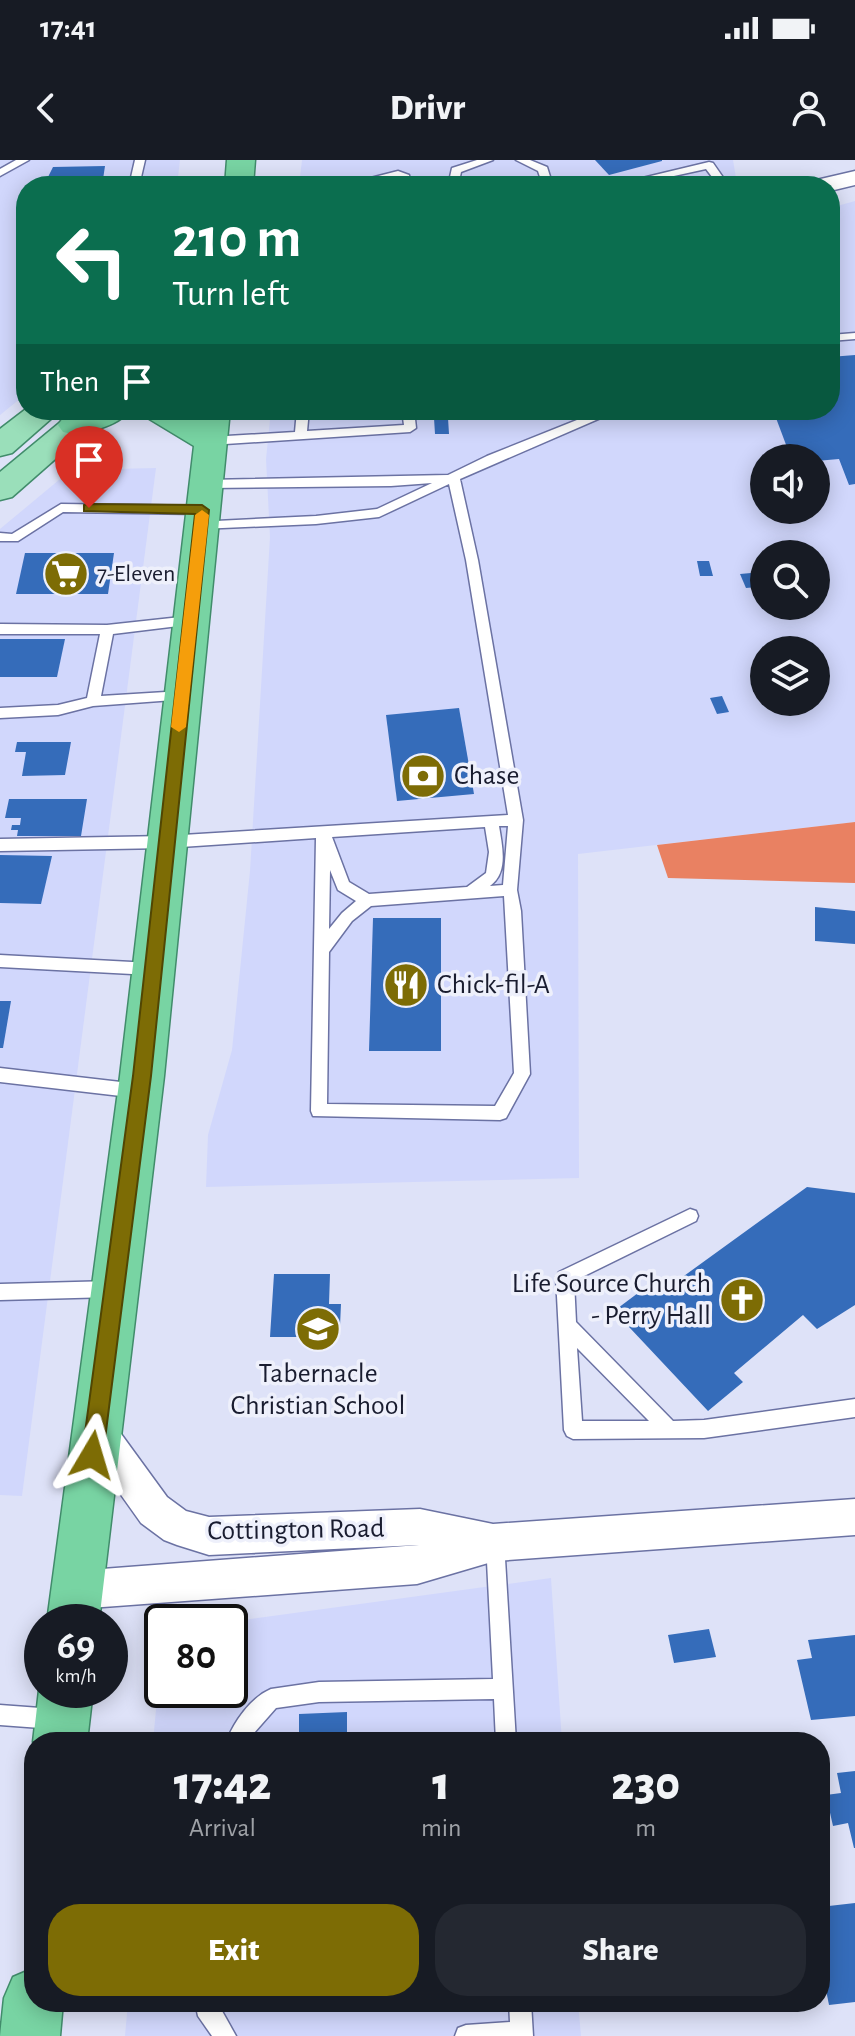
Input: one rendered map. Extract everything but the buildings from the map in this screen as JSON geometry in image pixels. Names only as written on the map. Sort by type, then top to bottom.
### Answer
[{"type":"highway","points":[[74,1604],[140,1091],[212,425]]},
{"type":"highway","points":[[30,2036],[33,2012]]},
{"type":"main road","points":[[0,446],[32,420]]},
{"type":"main road","points":[[0,489],[83,420]]},
{"type":"street","name":"Cottington Road","points":[[95,1428],[154,1510],[177,1527],[209,1536],[420,1527],[495,1542]]},
{"type":"street","name":"Cottington Road","points":[[91,1604],[417,1565],[495,1542],[855,1517]]},
{"type":"lane","points":[[0,173],[24,160]]},
{"type":"lane","points":[[455,176],[456,170],[488,160]]},
{"type":"lane","points":[[521,160],[543,169],[545,176]]},
{"type":"lane","points":[[656,176],[710,163]]},
{"type":"lane","points":[[301,434],[302,420]]},
{"type":"lane","points":[[212,425],[301,434],[410,428],[409,420]]},
{"type":"lane","points":[[203,506],[316,520],[379,513],[491,459],[588,420]]},
{"type":"lane","points":[[0,537],[14,538],[61,508],[203,506],[454,477]]},
{"type":"lane","points":[[323,832],[319,1111],[500,1113],[522,1074],[514,911],[510,890],[516,820],[472,560],[454,477]]},
{"type":"lane","points":[[0,629],[107,630],[190,621]]},
{"type":"lane","points":[[93,701],[107,630]]},
{"type":"lane","points":[[0,713],[58,710],[93,701],[182,696]]},
{"type":"lane","points":[[0,845],[166,842],[516,820]]},
{"type":"lane","points":[[471,892],[493,876],[496,852],[491,821]]},
{"type":"lane","points":[[323,832],[343,886],[367,900],[510,890]]},
{"type":"lane","points":[[322,950],[347,917],[367,900]]},
{"type":"lane","points":[[0,961],[153,969]]},
{"type":"lane","points":[[0,1075],[140,1091]]},
{"type":"lane","points":[[690,1216],[565,1277],[573,1430],[704,1429],[855,1408]]},
{"type":"lane","points":[[0,1292],[114,1289]]},
{"type":"lane","points":[[567,1325],[669,1429]]},
{"type":"lane","points":[[495,1542],[505,1732]]},
{"type":"lane","points":[[240,1732],[271,1699],[319,1692],[503,1689]]},
{"type":"lane","points":[[0,1715],[63,1717]]},
{"type":"lane","points":[[209,2012],[225,2036]]},
{"type":"lane","points":[[466,2036],[522,2034],[521,2012]]},
{"type":"shaded area","points":[[0,160],[180,160],[178,176],[16,176],[16,402],[0,415]]},
{"type":"shaded area","points":[[302,160],[733,160],[736,176],[300,176]]},
{"type":"shaded area","points":[[855,201],[855,822],[578,854],[579,1178],[206,1187],[208,1135],[232,1050],[250,871],[270,537],[266,459],[270,420],[840,420],[840,205]]},
{"type":"shaded area","points":[[156,468],[22,1496],[0,1495],[0,529],[71,470]]},
{"type":"shaded area","points":[[855,822],[855,883],[668,878],[657,845]]},
{"type":"shaded area","points":[[551,1578],[561,1732],[154,1732],[156,1708],[248,1708],[248,1619]]},
{"type":"shaded area","points":[[127,2012],[579,2012],[581,2036],[125,2036]]},
{"type":"slow traffic","points":[[179,727],[202,515]]},
{"type":"place","name":"7-Eleven","points":[[66,574]]},
{"type":"place","name":"Chase","points":[[423,776]]},
{"type":"place","name":"Chick-fil-A","points":[[406,985]]},
{"type":"place","name":"Life Source Church - Perry Hall","points":[[742,1300]]},
{"type":"place","name":"Tabernacle Christian School","points":[[318,1329]]},
{"type":"route","points":[[89,508],[202,510],[142,1076],[92,1455]]}]
